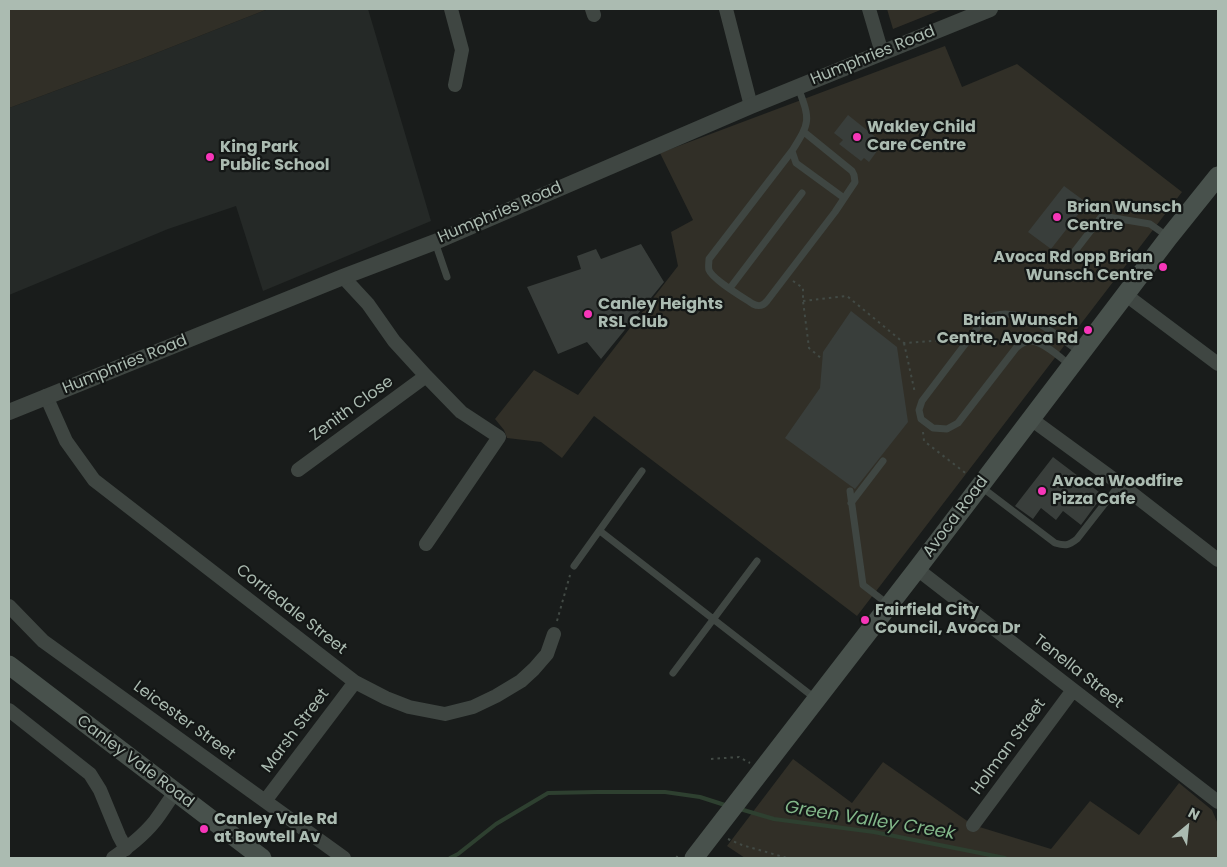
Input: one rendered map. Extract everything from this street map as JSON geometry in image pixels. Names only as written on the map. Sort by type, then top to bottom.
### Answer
[{"type":"main road","name":"Avoca Road","points":[[694,858],[720,835],[735,804],[917,569],[974,481],[1031,419],[1218,176]]},
{"type":"main road","name":"Canley Vale Road","points":[[9,665],[262,858]]},
{"type":"street","points":[[451,9],[462,50],[456,85]]},
{"type":"street","points":[[726,9],[751,106]]},
{"type":"street","points":[[869,9],[882,53]]},
{"type":"street","name":"Humphries Road","points":[[9,412],[343,277],[435,242],[798,86],[990,9]]},
{"type":"street","points":[[343,277],[368,304],[394,341],[461,412],[499,437],[426,544]]},
{"type":"street","points":[[1126,295],[1218,364]]},
{"type":"street","name":"Zenith Close","points":[[298,470],[426,376]]},
{"type":"street","name":"Corriedale Street","points":[[46,396],[66,441],[94,480],[355,682],[386,698],[409,707],[444,714],[473,707],[521,681],[547,654],[554,634]]},
{"type":"street","points":[[1031,419],[1120,484],[1218,560]]},
{"type":"street","name":"Tenella Street","points":[[917,569],[1218,802]]},
{"type":"street","name":"Leicester Street","points":[[9,606],[43,642],[344,858]]},
{"type":"street","name":"Marsh Street","points":[[265,801],[355,682]]},
{"type":"street","name":"Holman Street","points":[[974,825],[1073,690]]},
{"type":"street","points":[[9,710],[90,774],[100,790],[126,849]]},
{"type":"street","points":[[114,858],[144,833],[155,821],[175,792]]},
{"type":"lane","points":[[798,86],[806,109],[807,119],[804,132],[709,259],[709,271],[713,275],[753,304],[760,306],[768,301],[835,212],[855,182],[852,171],[804,132]]},
{"type":"lane","points":[[792,150],[796,164],[844,198]]},
{"type":"lane","points":[[730,288],[802,193]]},
{"type":"lane","points":[[1068,260],[1102,216],[1150,224],[1170,237]]},
{"type":"lane","points":[[435,242],[447,277]]},
{"type":"lane","points":[[1004,314],[1028,318],[1046,327],[1076,360],[1040,343],[1023,342],[1016,348],[958,424],[947,428],[932,428],[921,420],[919,410],[922,401],[985,318],[1004,314]]},
{"type":"lane","points":[[851,503],[883,461]]},
{"type":"lane","points":[[574,566],[642,471]]},
{"type":"lane","points":[[974,481],[1054,543],[1063,546],[1071,544],[1077,539],[1120,484]]},
{"type":"lane","points":[[850,491],[863,585],[889,605]]},
{"type":"lane","points":[[600,531],[816,699]]},
{"type":"lane","points":[[673,673],[757,561]]},
{"type":"path","points":[[787,276],[803,288],[809,348],[822,359]]},
{"type":"path","points":[[803,301],[847,296],[904,343],[919,410]]},
{"type":"path","points":[[904,343],[947,340],[960,350]]},
{"type":"path","points":[[921,420],[924,441],[974,481]]},
{"type":"path","points":[[554,634],[567,581],[574,566]]},
{"type":"path","points":[[711,759],[739,757],[750,763]]},
{"type":"path","points":[[720,835],[748,847],[788,858]]},
{"type":"shaded area","points":[[9,9],[268,9],[9,108]]},
{"type":"shaded area","name":"King Park Public School","points":[[268,9],[368,9],[431,221],[263,291],[236,206],[168,229],[9,295],[9,108]]},
{"type":"shaded area","points":[[887,9],[943,9],[893,29]]},
{"type":"shaded area","points":[[945,46],[962,87],[1017,64],[1182,192],[857,616],[594,416],[562,458],[541,442],[507,438],[504,430],[495,419],[534,370],[578,395],[678,266],[671,232],[693,220],[660,153]]},
{"type":"shaded area","points":[[793,759],[852,803],[883,762],[973,825],[1051,849],[1090,801],[1139,835],[1179,783],[1212,810],[1218,824],[1218,858],[745,858],[727,846]]},
{"type":"building","name":"Wakley Child Care Centre","points":[[848,115],[883,143],[869,162],[864,158],[861,161],[839,144],[843,140],[834,133]]},
{"type":"building","name":"Brian Wunsch Centre","points":[[1064,186],[1087,203],[1051,249],[1028,232]]},
{"type":"building","name":"Canley Heights RSL Club","points":[[641,244],[664,282],[601,359],[587,342],[558,354],[527,287],[581,269],[577,256],[596,249],[601,259]]},
{"type":"building","points":[[851,311],[897,347],[908,422],[855,489],[785,438],[820,388],[823,352]]},
{"type":"building","points":[[1053,457],[1103,495],[1081,525],[1063,511],[1056,520],[1041,508],[1033,519],[1015,506]]},
{"type":"waterway","points":[[450,858],[458,854],[496,824],[548,793],[665,792],[700,797],[728,806]]},
{"type":"waterway","name":"Green Valley Creek","points":[[740,809],[774,819],[874,832],[1005,858]]},
{"type":"place","name":"Wakley Child Care Centre","points":[[857,137]]},
{"type":"place","name":"King Park Public School","points":[[210,157]]},
{"type":"place","name":"Brian Wunsch Centre","points":[[1057,217]]},
{"type":"place","name":"Avoca Rd opp Brian Wunsch Centre","points":[[1163,267]]},
{"type":"place","name":"Canley Heights RSL Club","points":[[588,314]]},
{"type":"place","name":"Brian Wunsch Centre, Avoca Rd","points":[[1088,330]]},
{"type":"place","name":"Avoca Woodfire Pizza Cafe","points":[[1042,491]]},
{"type":"place","name":"Fairfield City Council, Avoca Dr","points":[[865,620]]},
{"type":"place","name":"Canley Vale Rd at Bowtell Av","points":[[204,829]]}]
